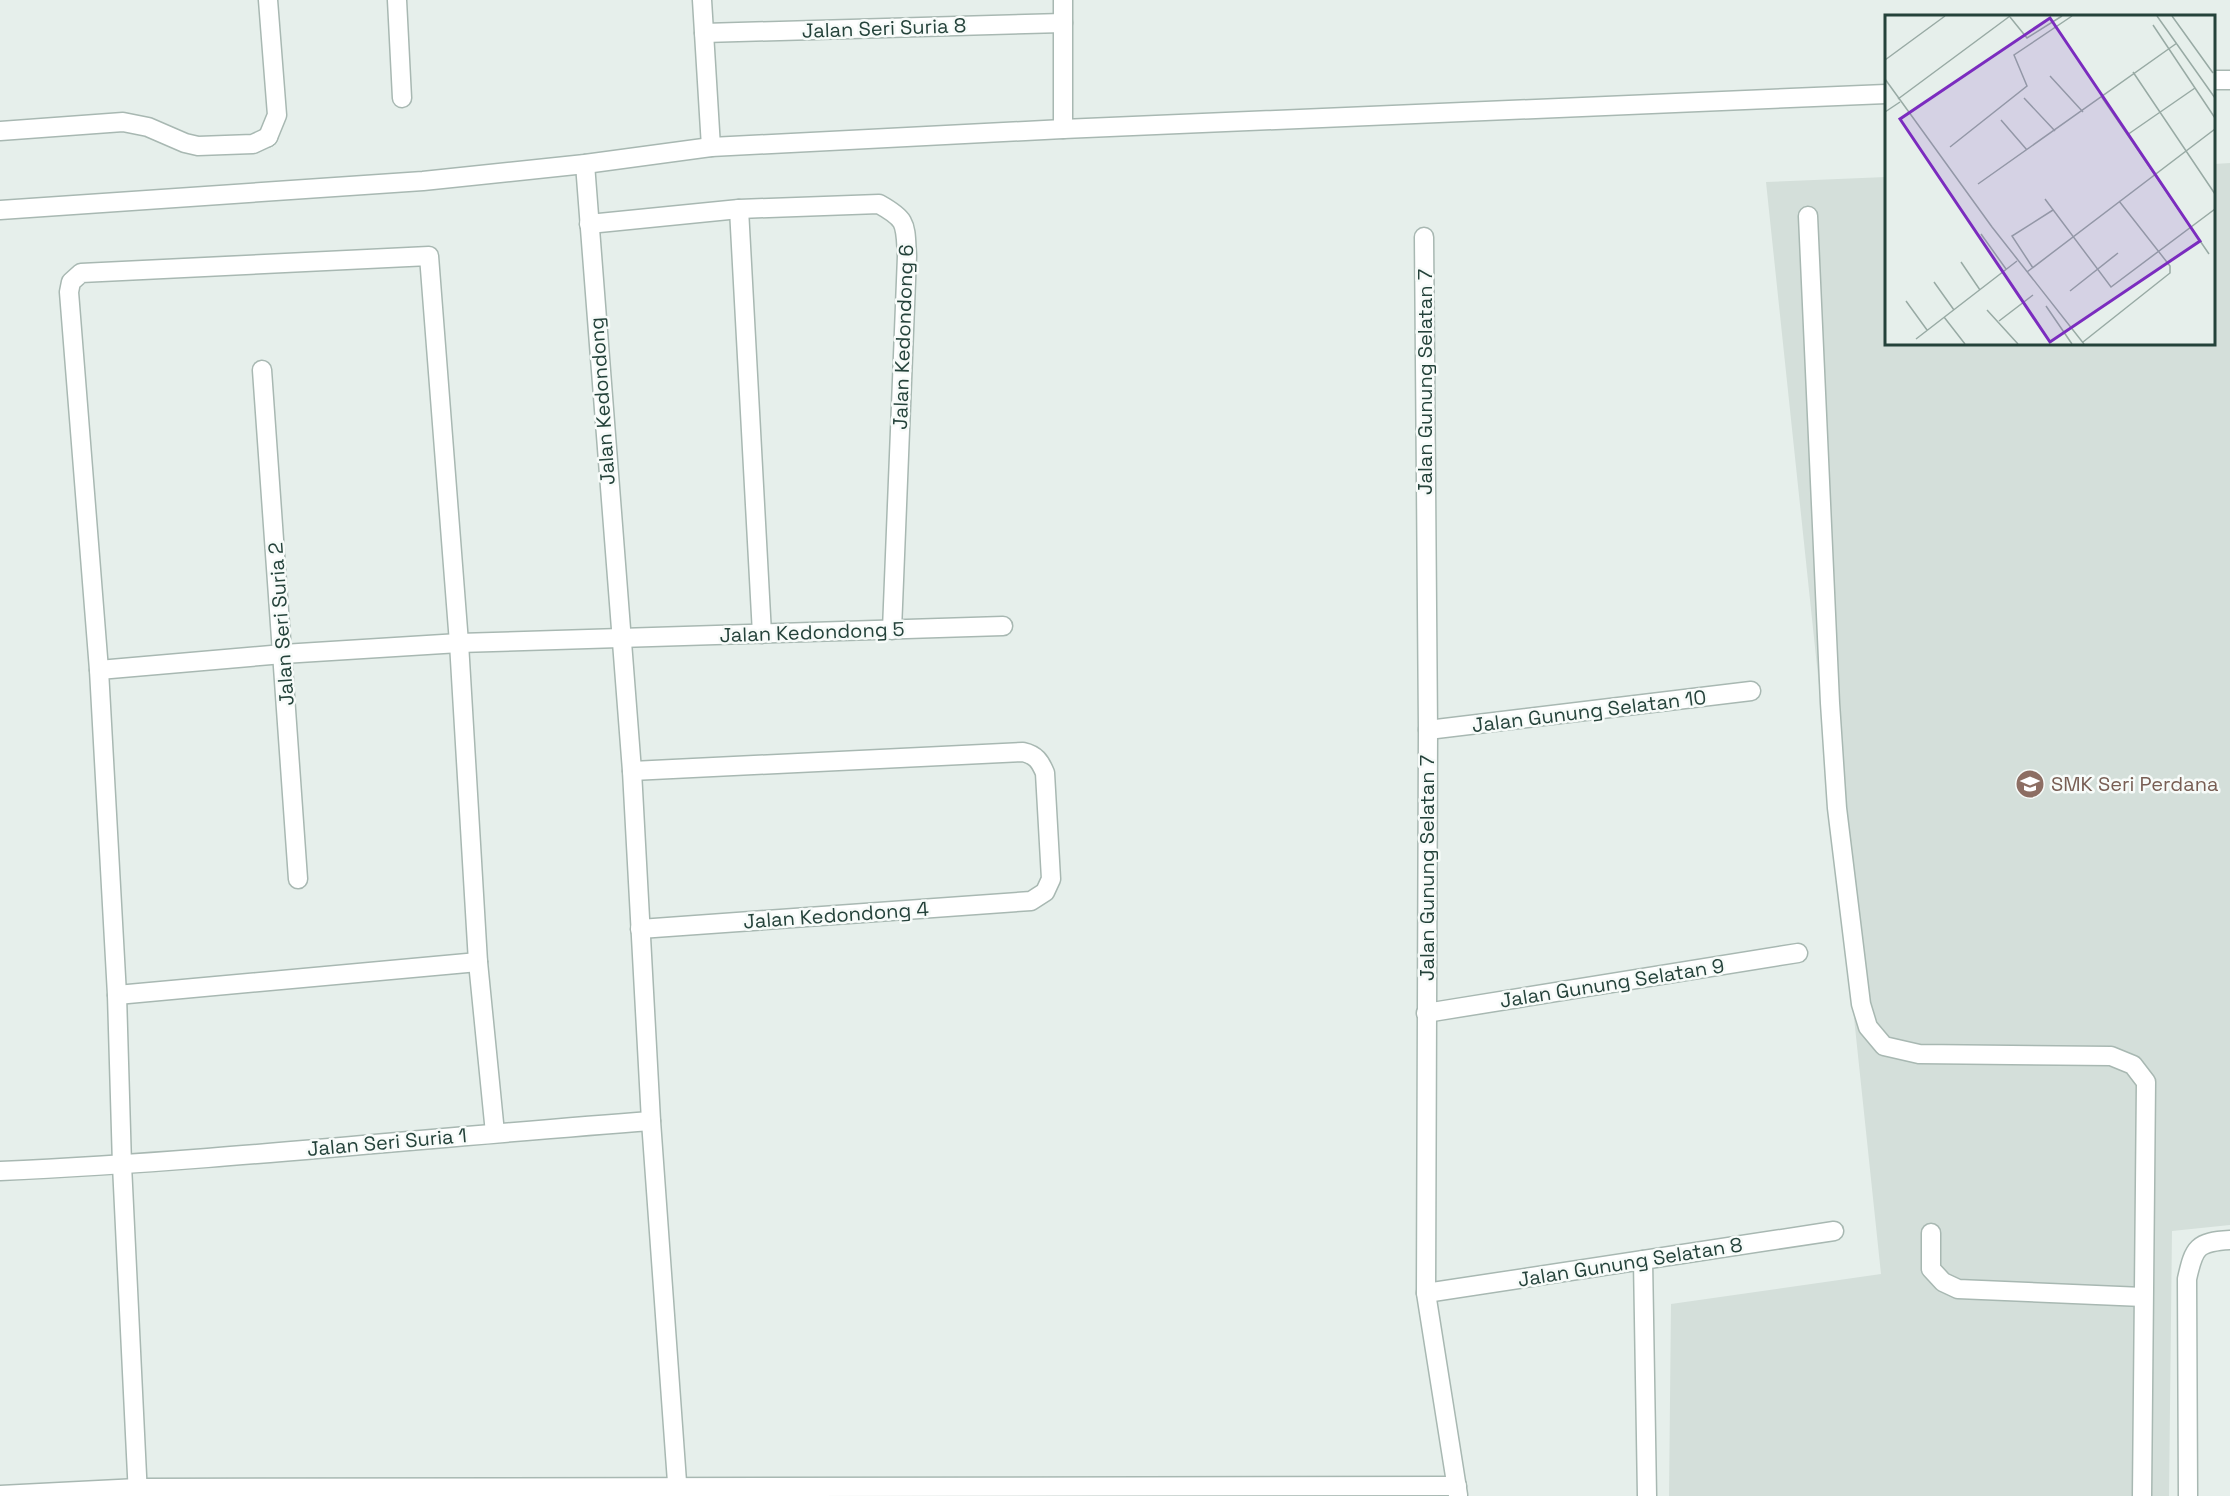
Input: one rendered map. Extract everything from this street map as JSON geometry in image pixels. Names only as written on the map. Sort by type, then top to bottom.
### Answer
[{"type":"street","points":[[0,131],[123,122],[148,127],[185,143],[198,146],[253,144],[268,137],[277,115],[268,0]]},
{"type":"street","points":[[397,0],[402,98]]},
{"type":"street","points":[[702,0],[711,147]]},
{"type":"street","points":[[1063,0],[1063,129]]},
{"type":"street","name":"Jalan Seri Suria 8","points":[[704,33],[1063,23]]},
{"type":"street","points":[[0,210],[423,181],[585,164],[711,147],[1063,129],[1885,94]]},
{"type":"street","name":"Jalan Kedondong","points":[[585,164],[632,771],[651,1121],[678,1491]]},
{"type":"street","name":"Jalan Kedondong 6","points":[[589,224],[740,209],[879,204],[896,213],[905,225],[907,256],[892,630]]},
{"type":"street","points":[[740,209],[762,634]]},
{"type":"street","points":[[1808,216],[1837,808],[1856,963],[1868,1027],[1884,1046],[1919,1054],[2111,1056],[2133,1065],[2146,1082],[2142,1496]]},
{"type":"street","name":"Jalan Gunung Selatan 7","points":[[1424,237],[1428,730],[1426,1293],[1457,1491]]},
{"type":"street","points":[[138,1492],[122,1166],[117,995],[99,670],[69,292],[71,282],[81,273],[429,256],[459,643],[478,962],[495,1133]]},
{"type":"street","name":"Jalan Seri Suria 2","points":[[262,370],[298,879]]},
{"type":"street","name":"Jalan Kedondong 5","points":[[99,670],[283,654],[459,643],[1003,626]]},
{"type":"street","name":"Jalan Gunung Selatan 10","points":[[1428,730],[1751,691]]},
{"type":"street","name":"Jalan Kedondong 4","points":[[632,771],[1023,752],[1031,754],[1040,761],[1045,773],[1051,879],[1045,892],[1031,901],[640,929]]},
{"type":"street","name":"Jalan Gunung Selatan 9","points":[[1426,1012],[1798,953]]},
{"type":"street","points":[[117,995],[478,962]]},
{"type":"street","name":"Jalan Seri Suria 1","points":[[0,1171],[122,1166],[651,1121]]},
{"type":"street","name":"Jalan Gunung Selatan 8","points":[[1426,1293],[1834,1231]]},
{"type":"street","points":[[1931,1233],[1931,1269],[1943,1282],[1958,1289],[2143,1297]]},
{"type":"street","points":[[2188,1496],[2187,1279],[2191,1260],[2198,1248],[2209,1241],[2230,1240]]},
{"type":"street","points":[[1643,1260],[1647,1496]]},
{"type":"street","points":[[0,1495],[138,1492],[1457,1491]]},
{"type":"shaded area","name":"SMK Seri Perdana","points":[[2230,163],[2230,1225],[2172,1231],[2169,1496],[1669,1496],[1671,1304],[1881,1274],[1766,182],[1885,177],[1885,345],[2215,345],[2215,164]]},
{"type":"place","name":"SMK Seri Perdana","points":[[2030,784]]}]
